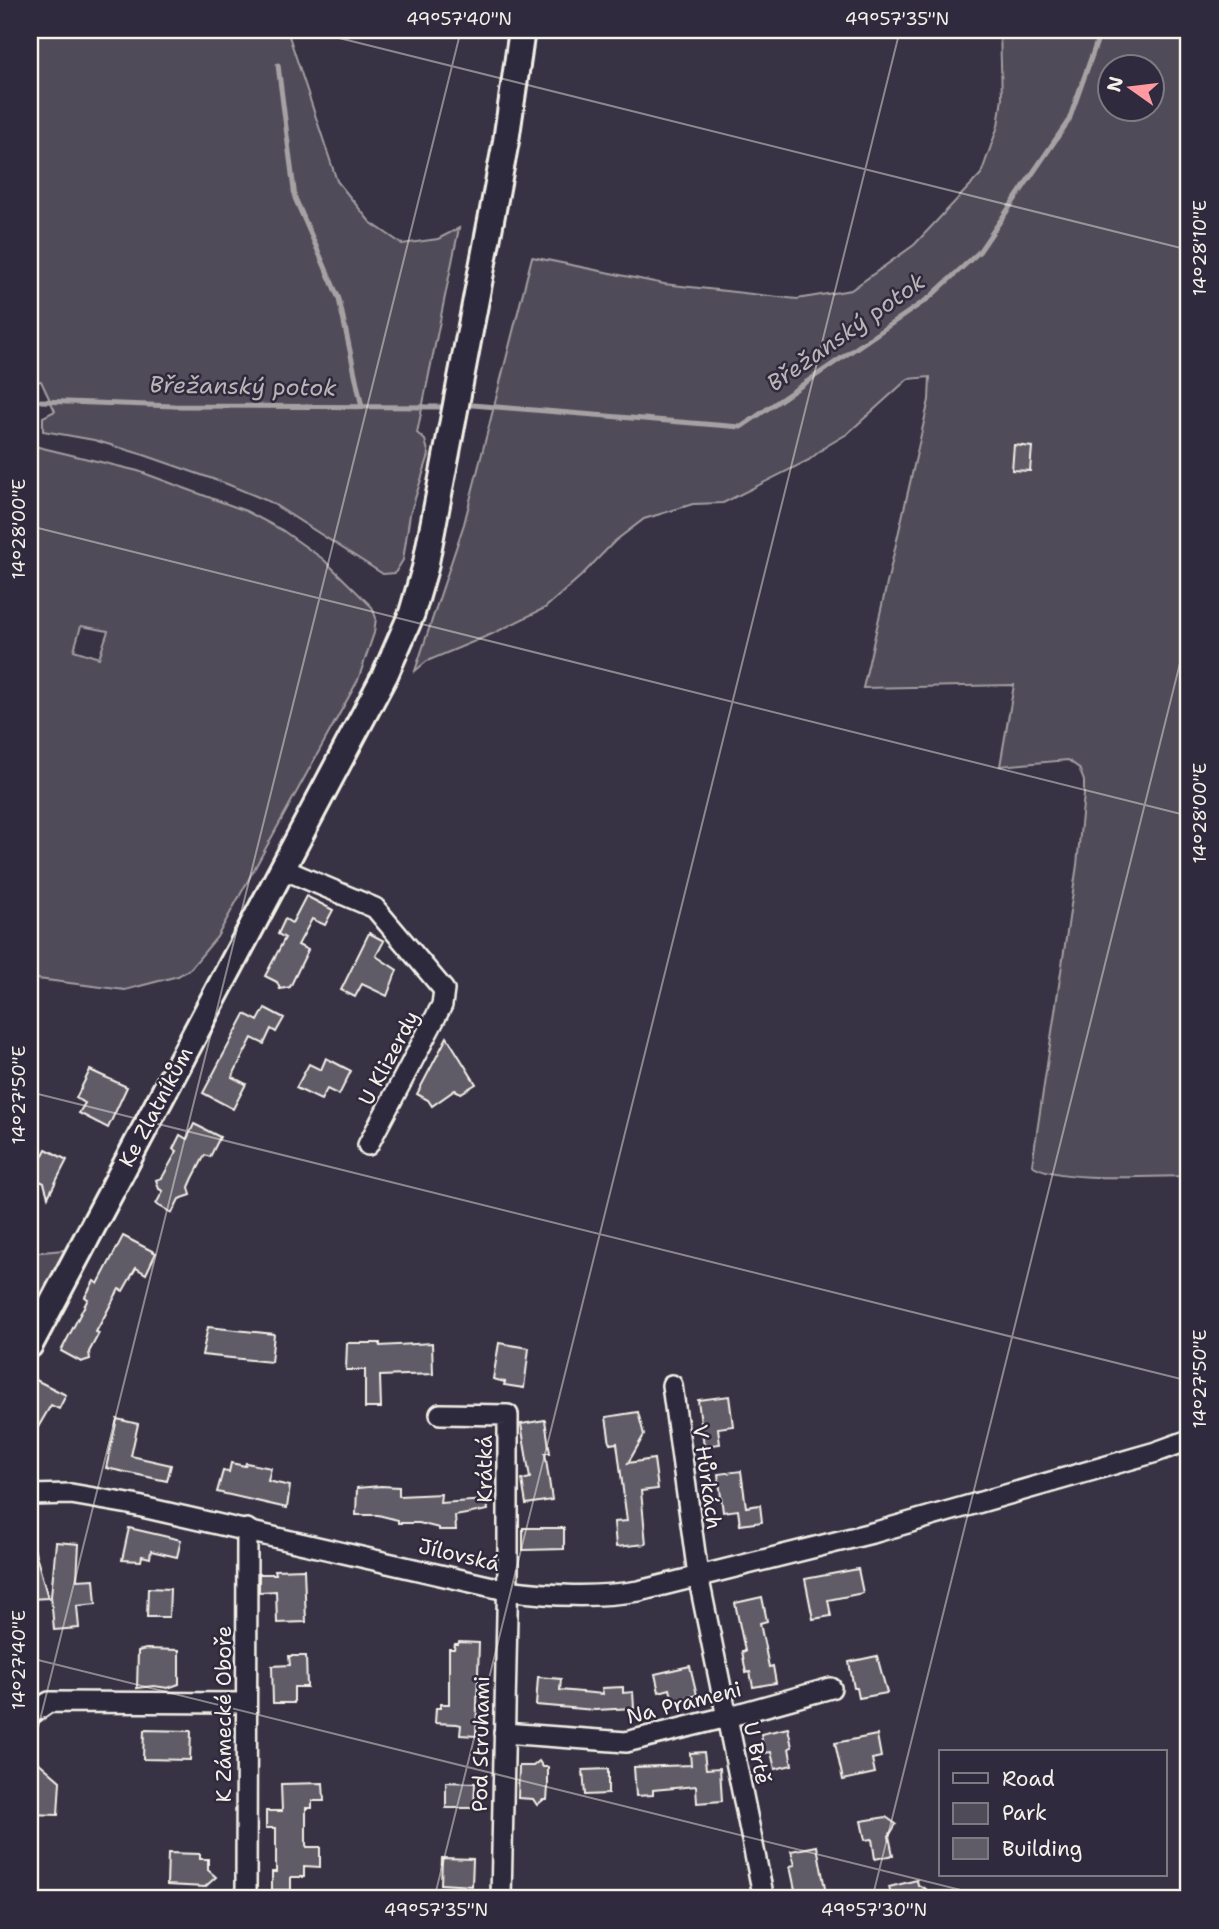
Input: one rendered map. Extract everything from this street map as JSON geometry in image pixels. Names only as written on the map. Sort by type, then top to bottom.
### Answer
[{"type":"main road","name":"Ke Zlatníkům","points":[[30,1345],[385,675],[412,613],[422,579],[443,477],[503,155],[522,30]]},
{"type":"street","name":"U Klizerdy","points":[[283,869],[375,908],[444,990],[442,1005],[369,1145]]},
{"type":"street","name":"V Hůrkách","points":[[672,1385],[698,1575]]},
{"type":"street","name":"Krátká","points":[[440,1414],[508,1415],[506,1590]]},
{"type":"street","name":"Jílovská","points":[[30,1495],[71,1494],[129,1504],[506,1590],[555,1597],[608,1596],[639,1591],[876,1532],[1156,1452],[1189,1440]]},
{"type":"street","name":"K Zámecké Oboře","points":[[246,1899],[247,1529]]},
{"type":"street","name":"U Brtě","points":[[698,1575],[764,1899]]},
{"type":"street","name":"Pod Struhami","points":[[501,1899],[506,1590]]},
{"type":"street","name":"Na Prameni","points":[[504,1733],[626,1742],[831,1688]]},
{"type":"street","points":[[30,1715],[49,1702],[246,1703]]},
{"type":"green space","points":[[30,30],[287,30],[337,181],[370,222],[402,244],[438,239],[459,228],[417,433],[425,440],[429,455],[410,514],[403,560],[395,573],[383,574],[270,502],[227,484],[94,440],[43,431],[43,417],[55,411],[41,381],[30,382]]},
{"type":"green space","points":[[1000,30],[1189,30],[1189,1176],[1084,1176],[1045,1171],[1032,1165],[1077,865],[1084,794],[1084,781],[1079,768],[1068,760],[1000,766],[1014,685],[863,688],[929,400],[930,377],[908,379],[847,434],[809,460],[723,503],[693,504],[644,519],[615,541],[545,608],[427,661],[415,671],[464,524],[532,257],[664,284],[797,299],[851,290],[914,245],[981,174],[998,126],[1002,98]]},
{"type":"green space","points":[[30,445],[138,471],[246,511],[282,530],[323,559],[372,607],[376,618],[374,633],[358,680],[217,937],[191,968],[178,976],[125,990],[30,978]],"holes":[[[81,626],[108,631],[99,658],[74,650]]]},
{"type":"green space","points":[[65,1250],[30,1318],[30,1253]]},
{"type":"building","points":[[1014,445],[1032,447],[1030,471],[1012,470]]},
{"type":"building","points":[[306,896],[333,910],[325,925],[312,919],[298,945],[308,950],[290,987],[280,989],[277,982],[265,976],[285,938],[278,934],[285,919],[292,923]]},
{"type":"building","points":[[369,933],[384,941],[376,956],[397,970],[387,996],[362,984],[355,997],[341,990]]},
{"type":"building","points":[[265,1008],[284,1018],[276,1032],[271,1029],[264,1044],[252,1038],[232,1077],[246,1084],[233,1109],[203,1093],[245,1014],[258,1021]]},
{"type":"building","points":[[447,1037],[476,1084],[461,1093],[455,1090],[432,1106],[428,1100],[417,1094]]},
{"type":"building","points":[[326,1058],[351,1071],[339,1095],[327,1089],[321,1100],[296,1088],[309,1064],[321,1070]]},
{"type":"building","points":[[90,1070],[127,1087],[108,1128],[79,1113],[85,1103],[76,1098]]},
{"type":"building","points":[[194,1124],[220,1137],[210,1157],[205,1155],[193,1178],[189,1187],[191,1195],[179,1199],[172,1213],[156,1204],[163,1191],[159,1189],[156,1180],[162,1178],[177,1151],[173,1149],[180,1135],[187,1139]]},
{"type":"building","points":[[46,1149],[67,1160],[48,1197],[44,1183],[32,1177]]},
{"type":"building","points":[[123,1236],[156,1253],[146,1274],[136,1268],[123,1291],[119,1289],[96,1332],[99,1333],[89,1352],[90,1359],[81,1362],[61,1351],[88,1299],[85,1297],[94,1281],[98,1284]]},
{"type":"building","points":[[208,1327],[274,1334],[271,1362],[202,1355]]},
{"type":"building","points":[[347,1343],[380,1343],[380,1346],[432,1343],[433,1374],[380,1376],[381,1408],[365,1408],[365,1370],[346,1370]]},
{"type":"building","points":[[499,1343],[529,1348],[524,1388],[504,1385],[505,1382],[493,1379]]},
{"type":"building","points":[[30,1377],[66,1395],[59,1409],[51,1405],[30,1441]]},
{"type":"building","points":[[729,1396],[733,1426],[718,1428],[720,1444],[704,1446],[698,1400]]},
{"type":"building","points":[[638,1412],[644,1435],[628,1463],[654,1459],[658,1489],[641,1491],[646,1544],[616,1547],[614,1522],[627,1521],[617,1443],[610,1444],[606,1417]]},
{"type":"building","points":[[117,1419],[138,1424],[131,1456],[171,1465],[167,1481],[106,1468]]},
{"type":"building","points":[[545,1420],[550,1453],[545,1453],[552,1500],[526,1504],[522,1480],[530,1478],[521,1424]]},
{"type":"building","points":[[231,1463],[271,1468],[268,1481],[290,1486],[287,1508],[217,1492],[223,1471],[229,1472]]},
{"type":"building","points":[[741,1471],[746,1507],[760,1505],[762,1522],[740,1525],[738,1510],[723,1512],[718,1474]]},
{"type":"building","points":[[399,1487],[399,1496],[441,1494],[440,1503],[487,1500],[488,1510],[455,1516],[456,1530],[439,1530],[419,1523],[398,1523],[398,1520],[378,1515],[356,1515],[357,1488]]},
{"type":"building","points":[[129,1528],[181,1540],[177,1557],[151,1551],[150,1558],[142,1556],[141,1561],[122,1560]]},
{"type":"building","points":[[523,1528],[564,1528],[564,1549],[523,1550]]},
{"type":"building","points":[[56,1542],[79,1544],[77,1580],[94,1579],[96,1604],[77,1606],[79,1628],[54,1630],[51,1596]]},
{"type":"building","points":[[34,1548],[48,1598],[30,1599],[30,1549]]},
{"type":"building","points":[[304,1569],[306,1622],[277,1623],[276,1591],[259,1592],[259,1574],[276,1574],[275,1570]]},
{"type":"building","points":[[858,1569],[863,1593],[828,1600],[831,1616],[813,1619],[805,1579]]},
{"type":"building","points":[[148,1588],[170,1589],[169,1617],[147,1617]]},
{"type":"building","points":[[762,1597],[767,1621],[760,1623],[769,1667],[773,1666],[776,1683],[753,1687],[750,1672],[746,1673],[742,1651],[745,1651],[735,1603]]},
{"type":"building","points":[[459,1642],[479,1643],[476,1736],[460,1735],[461,1725],[435,1723],[436,1708],[441,1708],[441,1704],[449,1704],[449,1649],[454,1649]]},
{"type":"building","points":[[179,1650],[179,1684],[168,1688],[137,1688],[138,1651]]},
{"type":"building","points":[[289,1656],[306,1656],[307,1687],[294,1687],[294,1703],[273,1703],[272,1666],[290,1665]]},
{"type":"building","points":[[877,1656],[887,1693],[859,1698],[857,1688],[854,1688],[849,1662]]},
{"type":"building","points":[[690,1666],[697,1695],[673,1701],[670,1689],[659,1692],[655,1674]]},
{"type":"building","points":[[538,1677],[561,1679],[560,1690],[603,1694],[602,1688],[623,1687],[623,1693],[633,1692],[634,1708],[595,1710],[536,1705]]},
{"type":"building","points":[[788,1728],[792,1765],[775,1769],[771,1752],[764,1753],[761,1734]]},
{"type":"building","points":[[144,1730],[191,1731],[190,1760],[143,1759]]},
{"type":"building","points":[[877,1735],[881,1757],[872,1759],[875,1773],[843,1780],[835,1743]]},
{"type":"building","points":[[704,1752],[706,1769],[720,1768],[722,1801],[697,1803],[696,1786],[653,1790],[653,1795],[636,1796],[634,1767],[691,1765],[690,1753]]},
{"type":"building","points":[[30,1755],[60,1781],[58,1815],[30,1814]]},
{"type":"building","points":[[539,1761],[543,1767],[548,1767],[548,1787],[547,1800],[537,1805],[533,1799],[518,1798],[519,1766],[533,1766]]},
{"type":"building","points":[[608,1769],[608,1794],[585,1795],[583,1770]]},
{"type":"building","points":[[446,1782],[475,1783],[474,1808],[446,1808]]},
{"type":"building","points":[[323,1783],[324,1801],[312,1801],[312,1808],[306,1808],[306,1845],[320,1847],[320,1867],[304,1866],[304,1877],[291,1877],[291,1890],[272,1890],[272,1872],[276,1872],[276,1828],[266,1828],[266,1811],[282,1811],[281,1784]]},
{"type":"building","points":[[886,1817],[896,1824],[889,1836],[893,1855],[875,1859],[872,1839],[865,1840],[861,1821]]},
{"type":"building","points":[[817,1846],[827,1899],[797,1899],[790,1866],[795,1865],[791,1851]]},
{"type":"building","points":[[168,1853],[200,1854],[200,1859],[208,1859],[208,1870],[216,1877],[205,1887],[167,1885]]},
{"type":"building","points":[[442,1858],[473,1859],[472,1886],[441,1884]]},
{"type":"building","points":[[917,1880],[918,1885],[926,1889],[920,1899],[892,1899],[889,1887]]},
{"type":"waterway","name":"Břežanský potok","points":[[472,405],[741,427],[929,298],[979,252],[1069,120],[1101,30]]},
{"type":"waterway","points":[[278,65],[295,198],[339,299],[362,407]]},
{"type":"waterway","name":"Břežanský potok","points":[[41,401],[174,406],[444,407]]}]
